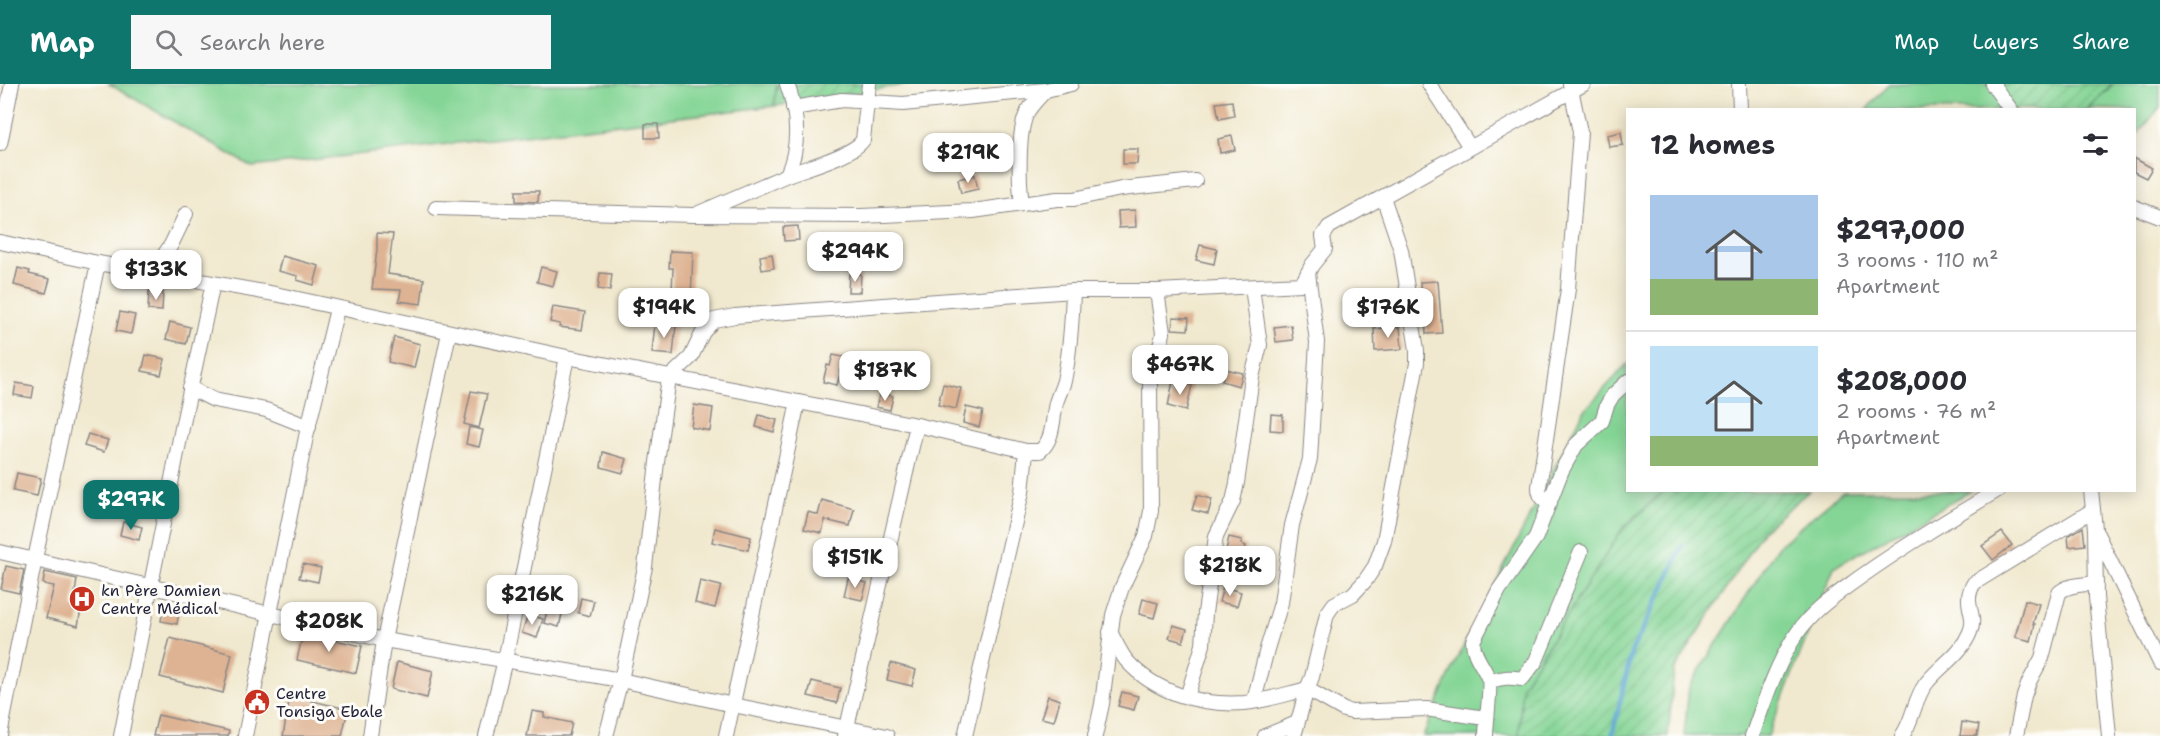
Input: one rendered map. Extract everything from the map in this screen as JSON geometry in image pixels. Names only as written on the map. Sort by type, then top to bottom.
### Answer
[{"type":"street","points":[[0,144],[12,84]]},
{"type":"street","points":[[787,84],[797,138],[796,149],[787,176]]},
{"type":"street","points":[[693,215],[860,146],[863,140],[869,84]]},
{"type":"street","points":[[793,108],[842,100],[903,104],[1046,90],[1071,84]]},
{"type":"street","points":[[1429,84],[1470,147]]},
{"type":"street","points":[[1739,84],[1740,108]]},
{"type":"street","points":[[1992,84],[2010,108]]},
{"type":"street","points":[[606,736],[621,680],[645,567],[669,378],[691,357],[703,332],[714,320],[1073,291],[1158,291],[1302,284],[1312,265],[1325,249],[1323,236],[1329,227],[1576,86],[1580,132],[1568,289],[1539,487],[1539,494],[1550,503]]},
{"type":"street","points":[[1022,204],[1019,186],[1021,134],[1028,111],[1046,90]]},
{"type":"street","points":[[436,208],[693,215],[861,216],[973,211],[1057,199],[1074,199],[1121,189],[1195,181]]},
{"type":"street","points":[[1265,736],[1296,729],[1306,689],[1312,677],[1327,614],[1334,604],[1353,594],[1365,581],[1375,566],[1384,542],[1417,363],[1417,350],[1405,267],[1383,197]]},
{"type":"street","points":[[2136,208],[2160,217]]},
{"type":"street","points":[[153,271],[171,245],[186,214]]},
{"type":"street","points":[[0,242],[99,263],[275,294],[449,333],[669,378],[916,425],[1026,451],[1040,451],[1047,444],[1051,435],[1056,403],[1064,380],[1072,320],[1073,291]]},
{"type":"street","points":[[0,735],[35,559],[99,263]]},
{"type":"street","points":[[1254,701],[1281,603],[1292,525],[1310,459],[1317,342],[1308,273]]},
{"type":"street","points":[[121,736],[213,283]]},
{"type":"street","points":[[1187,697],[1203,645],[1205,613],[1216,536],[1233,501],[1237,483],[1252,377],[1260,345],[1252,287]]},
{"type":"street","points":[[1095,736],[1102,704],[1110,632],[1122,587],[1146,536],[1151,511],[1150,384],[1152,366],[1163,333],[1158,291]]},
{"type":"street","points":[[245,736],[309,427],[337,309]]},
{"type":"street","points":[[369,736],[384,640],[449,333]]},
{"type":"street","points":[[486,736],[505,660],[567,357]]},
{"type":"street","points":[[1486,736],[1485,718],[1490,682],[1473,650],[1473,641],[1499,590],[1536,537],[1562,470],[1576,445],[1602,421],[1606,405],[1626,383]]},
{"type":"street","points":[[190,388],[214,400],[266,410],[309,427]]},
{"type":"street","points":[[726,736],[798,402]]},
{"type":"street","points":[[846,732],[916,425]]},
{"type":"street","points":[[966,736],[1022,492],[1026,451]]},
{"type":"street","points":[[1752,736],[1773,677],[1785,653],[1803,625],[1821,605],[1900,548],[1995,492]]},
{"type":"street","points":[[2091,492],[2095,529],[2096,584],[2109,736]]},
{"type":"street","points":[[1905,734],[1923,687],[1958,652],[1971,630],[1972,618],[1968,592],[1974,583],[2093,510]]},
{"type":"street","points":[[2095,529],[2160,663]]},
{"type":"street","points":[[0,552],[384,640],[621,680],[846,732],[887,736]]},
{"type":"street","points":[[1490,682],[1511,677],[1522,680],[1527,674],[1536,661],[1581,552]]},
{"type":"street","points":[[2016,736],[2024,696],[2042,658],[2059,593],[2068,587],[2096,584]]},
{"type":"street","points":[[1110,632],[1124,658],[1136,670],[1154,685],[1187,697],[1243,703],[1306,689],[1352,712],[1426,709],[1485,718]]},
{"type":"green space","points":[[109,84],[777,84],[774,106],[252,167]]},
{"type":"green space","points":[[777,84],[910,84],[774,106]]},
{"type":"green space","points":[[1889,84],[1997,84],[2015,108],[1868,108]]},
{"type":"green space","points":[[1994,84],[2112,84],[2088,108],[2012,108]]},
{"type":"green space","points":[[2113,84],[2160,84],[2160,107],[2136,137],[2136,108],[2089,108]]},
{"type":"green space","points":[[1626,365],[1626,492],[1695,492],[1534,736],[1423,736],[1455,663],[1583,412]]},
{"type":"green space","points":[[1663,492],[1808,492],[1763,530],[1674,671],[1668,736],[1519,736],[1522,686],[1623,528]]},
{"type":"green space","points":[[1842,492],[1969,492],[1834,567],[1768,736],[1684,736],[1689,687],[1778,546]]},
{"type":"building","points":[[1232,101],[1234,116],[1219,119],[1216,103]]},
{"type":"building","points":[[645,124],[658,124],[659,138],[645,138]]},
{"type":"building","points":[[1621,132],[1623,145],[1609,147],[1607,135]]},
{"type":"building","points":[[1232,136],[1235,150],[1220,153],[1218,139]]},
{"type":"building","points":[[1123,149],[1138,149],[1137,164],[1123,164]]},
{"type":"building","points":[[2136,159],[2152,168],[2146,178],[2136,173]]},
{"type":"building","points":[[975,175],[978,189],[961,193],[958,179]]},
{"type":"building","points":[[516,191],[539,191],[538,202],[516,201]]},
{"type":"building","points":[[1135,210],[1136,227],[1119,228],[1118,211]]},
{"type":"building","points":[[798,226],[799,240],[784,241],[783,227]]},
{"type":"building","points":[[377,233],[393,234],[388,274],[424,279],[421,304],[399,301],[401,290],[372,289]]},
{"type":"building","points":[[1200,245],[1217,249],[1214,264],[1196,260]]},
{"type":"building","points":[[670,251],[693,252],[690,322],[676,322],[678,292],[672,292],[673,268],[669,268]]},
{"type":"building","points":[[772,254],[774,268],[762,270],[760,256]]},
{"type":"building","points":[[282,256],[319,266],[314,285],[297,280],[298,276],[278,271]]},
{"type":"building","points":[[541,267],[557,271],[553,286],[537,282]]},
{"type":"building","points":[[18,268],[30,271],[29,274],[50,279],[46,293],[14,285]]},
{"type":"building","points":[[600,273],[612,274],[610,291],[598,289]]},
{"type":"building","points":[[849,274],[861,274],[860,292],[848,292]]},
{"type":"building","points":[[1438,281],[1442,333],[1426,334],[1424,296],[1421,296],[1420,282]]},
{"type":"building","points":[[149,291],[163,292],[162,311],[148,310]]},
{"type":"building","points":[[553,307],[585,312],[582,330],[559,327],[560,324],[550,322]]},
{"type":"building","points":[[120,312],[135,315],[131,334],[116,331]]},
{"type":"building","points":[[1173,317],[1189,318],[1188,330],[1172,329]]},
{"type":"building","points":[[170,322],[190,327],[186,344],[166,339]]},
{"type":"building","points":[[655,323],[676,325],[673,355],[652,353]]},
{"type":"building","points":[[1291,325],[1293,340],[1276,342],[1274,327]]},
{"type":"building","points":[[1400,327],[1402,349],[1375,351],[1374,329]]},
{"type":"building","points":[[394,337],[420,344],[414,368],[388,362]]},
{"type":"building","points":[[146,355],[165,359],[161,375],[142,371]]},
{"type":"building","points":[[833,355],[873,363],[870,376],[841,370],[837,385],[823,382],[827,365],[830,366]]},
{"type":"building","points":[[1225,369],[1243,373],[1239,386],[1222,381]]},
{"type":"building","points":[[1173,381],[1192,385],[1186,411],[1168,406]]},
{"type":"building","points":[[16,383],[34,386],[32,398],[14,395]]},
{"type":"building","points":[[943,384],[961,388],[956,409],[938,405]]},
{"type":"building","points":[[471,391],[487,394],[479,428],[464,424]]},
{"type":"building","points":[[880,393],[893,396],[890,410],[876,407]]},
{"type":"building","points":[[694,405],[713,408],[710,431],[691,427]]},
{"type":"building","points":[[966,407],[983,411],[979,427],[963,423]]},
{"type":"building","points":[[1271,414],[1283,415],[1283,431],[1270,430]]},
{"type":"building","points":[[759,415],[777,420],[774,432],[756,427]]},
{"type":"building","points":[[469,427],[483,430],[479,447],[466,444]]},
{"type":"building","points":[[88,434],[108,440],[104,452],[84,446]]},
{"type":"building","points":[[603,452],[627,459],[623,473],[601,467]]},
{"type":"building","points":[[17,473],[41,478],[37,496],[13,491]]},
{"type":"building","points":[[1197,495],[1212,499],[1208,514],[1192,510]]},
{"type":"building","points":[[822,500],[854,509],[850,526],[825,520],[822,533],[804,529],[808,512],[818,515]]},
{"type":"building","points":[[123,522],[142,527],[139,540],[120,535]]},
{"type":"building","points":[[2083,527],[2085,545],[2069,547],[2068,536]]},
{"type":"building","points":[[715,528],[751,537],[748,550],[712,542]]},
{"type":"building","points":[[2002,532],[2012,545],[1993,560],[1982,546]]},
{"type":"building","points":[[1229,537],[1242,540],[1241,544],[1246,546],[1243,560],[1225,555]]},
{"type":"building","points":[[303,564],[321,568],[318,582],[299,578]]},
{"type":"building","points":[[6,566],[24,570],[19,593],[1,589]]},
{"type":"building","points":[[45,572],[77,579],[73,607],[81,609],[78,626],[46,618],[54,586],[43,584]]},
{"type":"building","points":[[848,578],[867,583],[862,600],[844,596]]},
{"type":"building","points":[[700,581],[721,586],[715,608],[695,603]]},
{"type":"building","points":[[1223,587],[1241,592],[1237,606],[1219,602]]},
{"type":"building","points":[[581,598],[594,601],[590,616],[578,613]]},
{"type":"building","points":[[1143,599],[1158,603],[1154,618],[1139,614]]},
{"type":"building","points":[[2025,600],[2039,604],[2031,641],[2015,637]]},
{"type":"building","points":[[164,603],[180,606],[177,624],[161,621]]},
{"type":"building","points":[[547,611],[562,614],[559,627],[544,623]]},
{"type":"building","points":[[528,614],[543,619],[537,638],[522,633]]},
{"type":"building","points":[[1173,625],[1187,629],[1183,642],[1169,638]]},
{"type":"building","points":[[303,633],[362,646],[356,673],[297,660]]},
{"type":"building","points":[[170,638],[232,654],[223,693],[160,677]]},
{"type":"building","points":[[397,662],[433,671],[427,698],[391,689]]},
{"type":"building","points":[[891,663],[916,670],[912,686],[887,680]]},
{"type":"building","points":[[812,681],[840,688],[837,703],[808,696]]},
{"type":"building","points":[[1122,692],[1138,696],[1134,710],[1118,706]]},
{"type":"building","points":[[290,696],[348,709],[342,736],[283,736]]},
{"type":"building","points":[[1048,696],[1060,700],[1054,721],[1041,718]]},
{"type":"building","points":[[532,711],[544,713],[544,717],[572,723],[569,736],[527,736]]},
{"type":"building","points":[[158,715],[229,731],[228,736],[153,736]]},
{"type":"building","points":[[1962,722],[1979,725],[1977,736],[1960,736]]},
{"type":"waterway","points":[[1612,736],[1632,650],[1682,546]]},
{"type":"place","name":"kn Père Damien Centre Médical","points":[[82,599]]},
{"type":"place","name":"Centre Tonsiga Ebale","points":[[257,702]]}]
